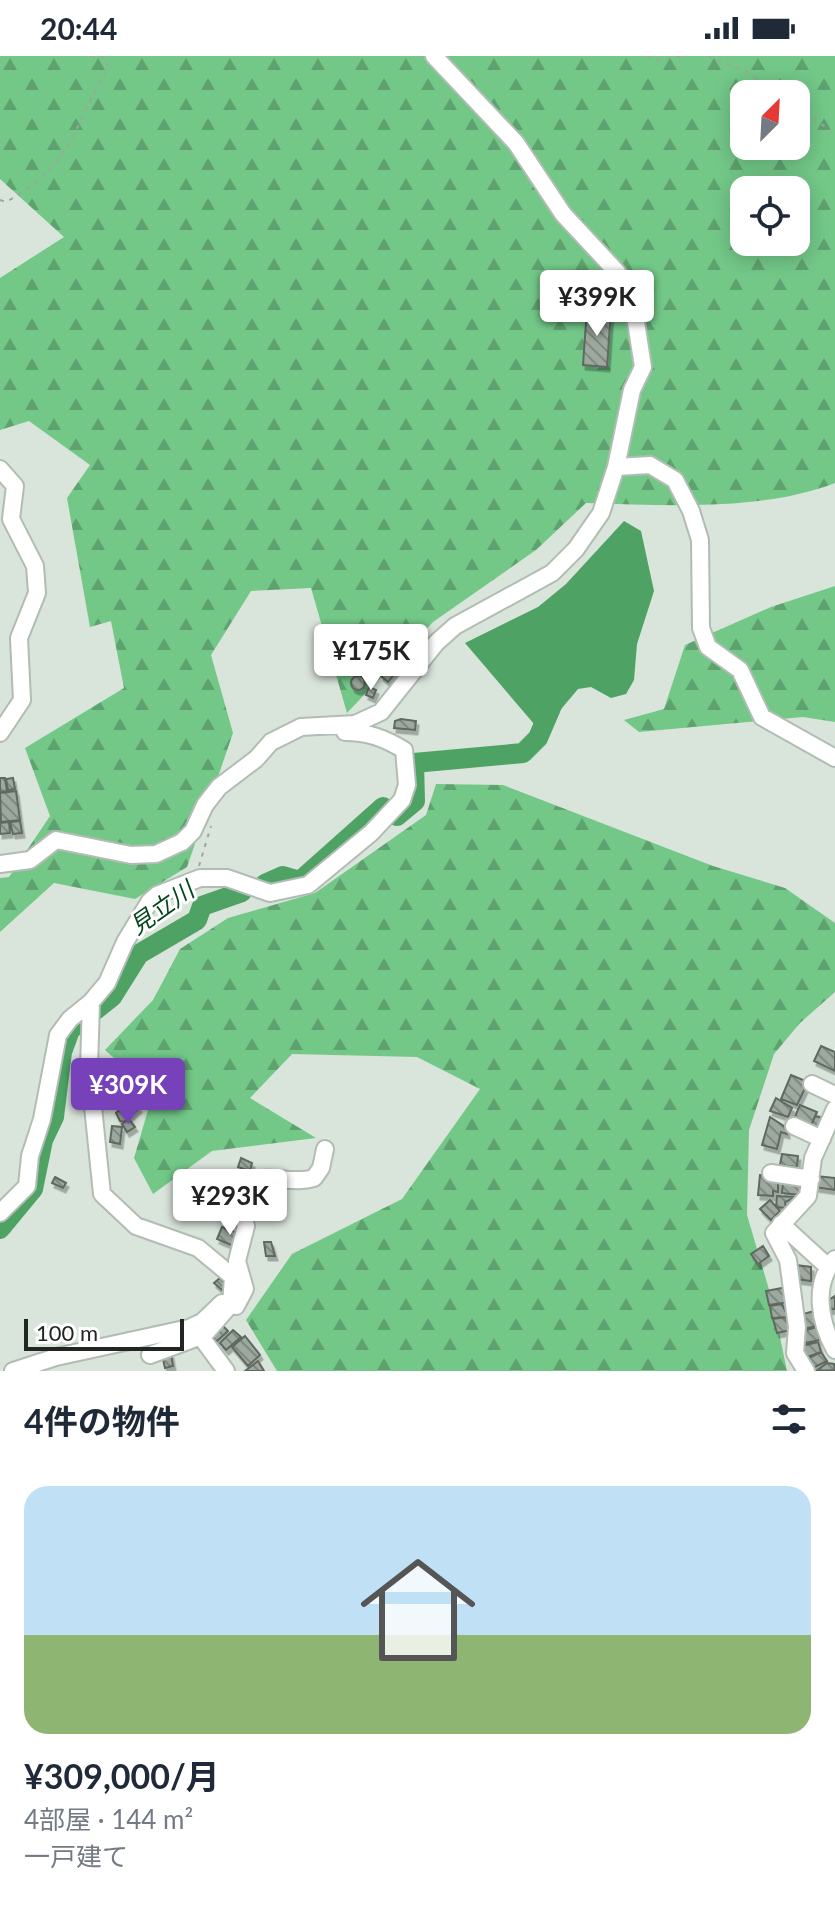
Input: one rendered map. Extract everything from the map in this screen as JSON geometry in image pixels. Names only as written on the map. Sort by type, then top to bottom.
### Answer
[{"type":"street","points":[[0,864],[30,860],[56,840],[131,855],[156,854],[182,842],[193,831],[205,805],[219,787],[282,735],[301,727],[355,724],[381,712],[436,643],[455,626],[552,573],[565,561],[601,513],[616,467],[632,390],[643,367],[632,296],[617,272],[563,214],[516,143],[434,56]]},
{"type":"street","points":[[616,467],[650,465],[675,480],[691,511],[700,540],[701,628],[708,647],[740,670],[762,717],[835,758]]},
{"type":"street","points":[[0,469],[15,486],[11,519],[35,566],[37,593],[19,638],[22,700],[0,733]]},
{"type":"street","points":[[150,1355],[204,1335],[231,1304],[233,1277],[198,1248],[136,1226],[102,1194],[89,1068],[91,1010],[125,942],[150,901],[189,880],[227,878],[270,893],[308,885],[395,808],[407,790],[404,750],[386,739],[361,732],[346,733],[335,725]]},
{"type":"street","points":[[0,1213],[27,1186],[30,1156],[42,1119],[58,1035],[70,1019],[91,1010]]},
{"type":"street","points":[[812,1084],[835,1095]]},
{"type":"street","points":[[806,1371],[795,1353],[797,1327],[788,1260],[774,1238],[781,1224],[808,1196],[813,1158],[835,1109]]},
{"type":"street","points":[[794,1126],[822,1139]]},
{"type":"street","points":[[13,1371],[56,1357],[195,1326],[222,1303],[236,1306],[245,1289],[237,1261],[246,1233],[239,1190],[247,1183],[262,1179],[314,1178],[321,1168],[325,1149]]},
{"type":"street","points":[[771,1173],[811,1179]]},
{"type":"street","points":[[781,1224],[831,1263],[820,1292],[833,1344]]},
{"type":"street","points":[[204,1335],[207,1348],[226,1371]]},
{"type":"path","points":[[0,200],[6,202],[25,192],[64,156],[108,67],[106,58],[90,56]]},
{"type":"path","points":[[647,56],[656,60],[685,56]]},
{"type":"path","points":[[708,56],[748,72],[759,80]]},
{"type":"path","points":[[810,117],[835,133]]},
{"type":"path","points":[[189,880],[199,866],[211,825]]},
{"type":"green space","points":[[0,56],[835,56],[835,483],[775,499],[744,503],[586,503],[536,550],[433,622],[347,713],[311,588],[251,591],[211,655],[233,733],[187,867],[135,899],[54,883],[0,932],[0,878],[9,877],[50,816],[25,748],[124,688],[111,621],[90,627],[67,498],[90,465],[29,421],[0,430],[0,278],[64,237],[0,179]]},
{"type":"green space","points":[[835,586],[835,722],[803,717],[639,732],[624,720],[664,709],[685,645],[771,607]]},
{"type":"green space","points":[[436,784],[503,785],[713,866],[785,888],[835,923],[835,992],[800,1023],[774,1054],[749,1130],[747,1215],[773,1303],[787,1371],[277,1371],[246,1320],[292,1254],[402,1199],[480,1089],[417,1057],[292,1054],[250,1098],[316,1138],[212,1151],[153,1194],[134,1158],[153,1093],[105,1050],[153,1000],[180,949],[228,918],[315,893],[426,815]]},
{"type":"shaded area","points":[[624,521],[641,531],[654,591],[637,644],[634,680],[626,694],[611,698],[591,687],[578,689],[562,708],[546,738],[465,643],[538,607],[566,584]]},
{"type":"building","points":[[587,308],[611,310],[607,367],[583,365]]},
{"type":"building","points":[[391,663],[398,669],[388,682],[381,676]]},
{"type":"building","points":[[358,676],[365,683],[358,690],[351,683]]},
{"type":"building","points":[[369,687],[376,690],[373,698],[366,695]]},
{"type":"building","points":[[395,721],[416,721],[415,730],[394,728]]},
{"type":"building","points":[[0,778],[5,778],[7,791],[0,792]]},
{"type":"building","points":[[13,778],[15,789],[8,790],[6,779]]},
{"type":"building","points":[[16,791],[20,820],[1,822],[0,793]]},
{"type":"building","points":[[20,821],[22,833],[13,834],[10,822]]},
{"type":"building","points":[[9,822],[10,833],[0,834],[0,823]]},
{"type":"building","points":[[821,1046],[835,1052],[835,1071],[814,1061]]},
{"type":"building","points":[[791,1075],[808,1082],[797,1105],[781,1099]]},
{"type":"building","points":[[118,1077],[131,1097],[123,1104],[119,1100],[115,1104],[107,1086]]},
{"type":"building","points":[[776,1098],[792,1108],[788,1117],[770,1111]]},
{"type":"building","points":[[131,1100],[139,1108],[124,1122],[120,1121],[116,1113]]},
{"type":"building","points":[[800,1105],[817,1112],[810,1128],[793,1121]]},
{"type":"building","points":[[815,1116],[822,1118],[817,1132],[810,1128]]},
{"type":"building","points":[[770,1117],[787,1128],[787,1134],[781,1132],[777,1149],[762,1145]]},
{"type":"building","points":[[129,1119],[135,1127],[127,1132],[122,1124]]},
{"type":"building","points":[[112,1126],[122,1127],[120,1144],[110,1142]]},
{"type":"building","points":[[782,1154],[798,1156],[797,1167],[780,1165]]},
{"type":"building","points":[[241,1158],[252,1163],[250,1171],[238,1167]]},
{"type":"building","points":[[760,1175],[778,1177],[778,1192],[773,1191],[773,1196],[758,1195]]},
{"type":"building","points":[[816,1176],[835,1178],[835,1190],[814,1187]]},
{"type":"building","points":[[55,1177],[66,1183],[63,1188],[52,1183]]},
{"type":"building","points":[[783,1179],[801,1183],[800,1195],[782,1193]]},
{"type":"building","points":[[777,1196],[796,1197],[785,1202],[786,1208],[776,1207]]},
{"type":"building","points":[[770,1200],[780,1211],[771,1220],[760,1209]]},
{"type":"building","points":[[222,1227],[243,1235],[238,1248],[217,1239]]},
{"type":"building","points":[[264,1242],[271,1242],[275,1256],[266,1256]]},
{"type":"building","points":[[763,1246],[769,1256],[758,1264],[751,1254]]},
{"type":"building","points":[[796,1265],[811,1267],[811,1281],[796,1279]]},
{"type":"building","points":[[220,1278],[228,1287],[223,1291],[214,1283]]},
{"type":"building","points":[[787,1287],[789,1302],[769,1305],[766,1291]]},
{"type":"building","points":[[835,1296],[835,1309],[828,1310],[827,1301]]},
{"type":"building","points":[[782,1304],[788,1317],[772,1318],[770,1306]]},
{"type":"building","points":[[814,1311],[817,1326],[803,1329],[800,1315]]},
{"type":"building","points":[[785,1317],[791,1330],[777,1333],[773,1319]]},
{"type":"building","points":[[223,1326],[228,1331],[216,1342],[211,1337]]},
{"type":"building","points":[[816,1327],[820,1340],[805,1343],[801,1332]]},
{"type":"building","points":[[233,1330],[241,1337],[226,1350],[220,1343]]},
{"type":"building","points":[[245,1336],[260,1355],[248,1366],[232,1347]]},
{"type":"building","points":[[818,1342],[821,1352],[805,1358],[802,1346]]},
{"type":"building","points":[[821,1352],[827,1361],[813,1368],[807,1359]]},
{"type":"building","points":[[171,1354],[173,1366],[165,1368],[162,1355]]},
{"type":"building","points":[[258,1361],[264,1371],[245,1371]]},
{"type":"building","points":[[827,1363],[834,1364],[835,1370],[816,1371]]},
{"type":"waterway","name":"見立川","points":[[397,816],[415,801],[414,763],[523,753],[538,738],[550,710]]},
{"type":"waterway","name":"見立川","points":[[265,884],[283,876],[300,881],[383,807]]},
{"type":"waterway","name":"見立川","points":[[0,1229],[33,1189],[43,1140],[54,1117],[62,1052],[70,1030],[112,997],[139,954],[197,920],[202,906],[242,892]]}]
